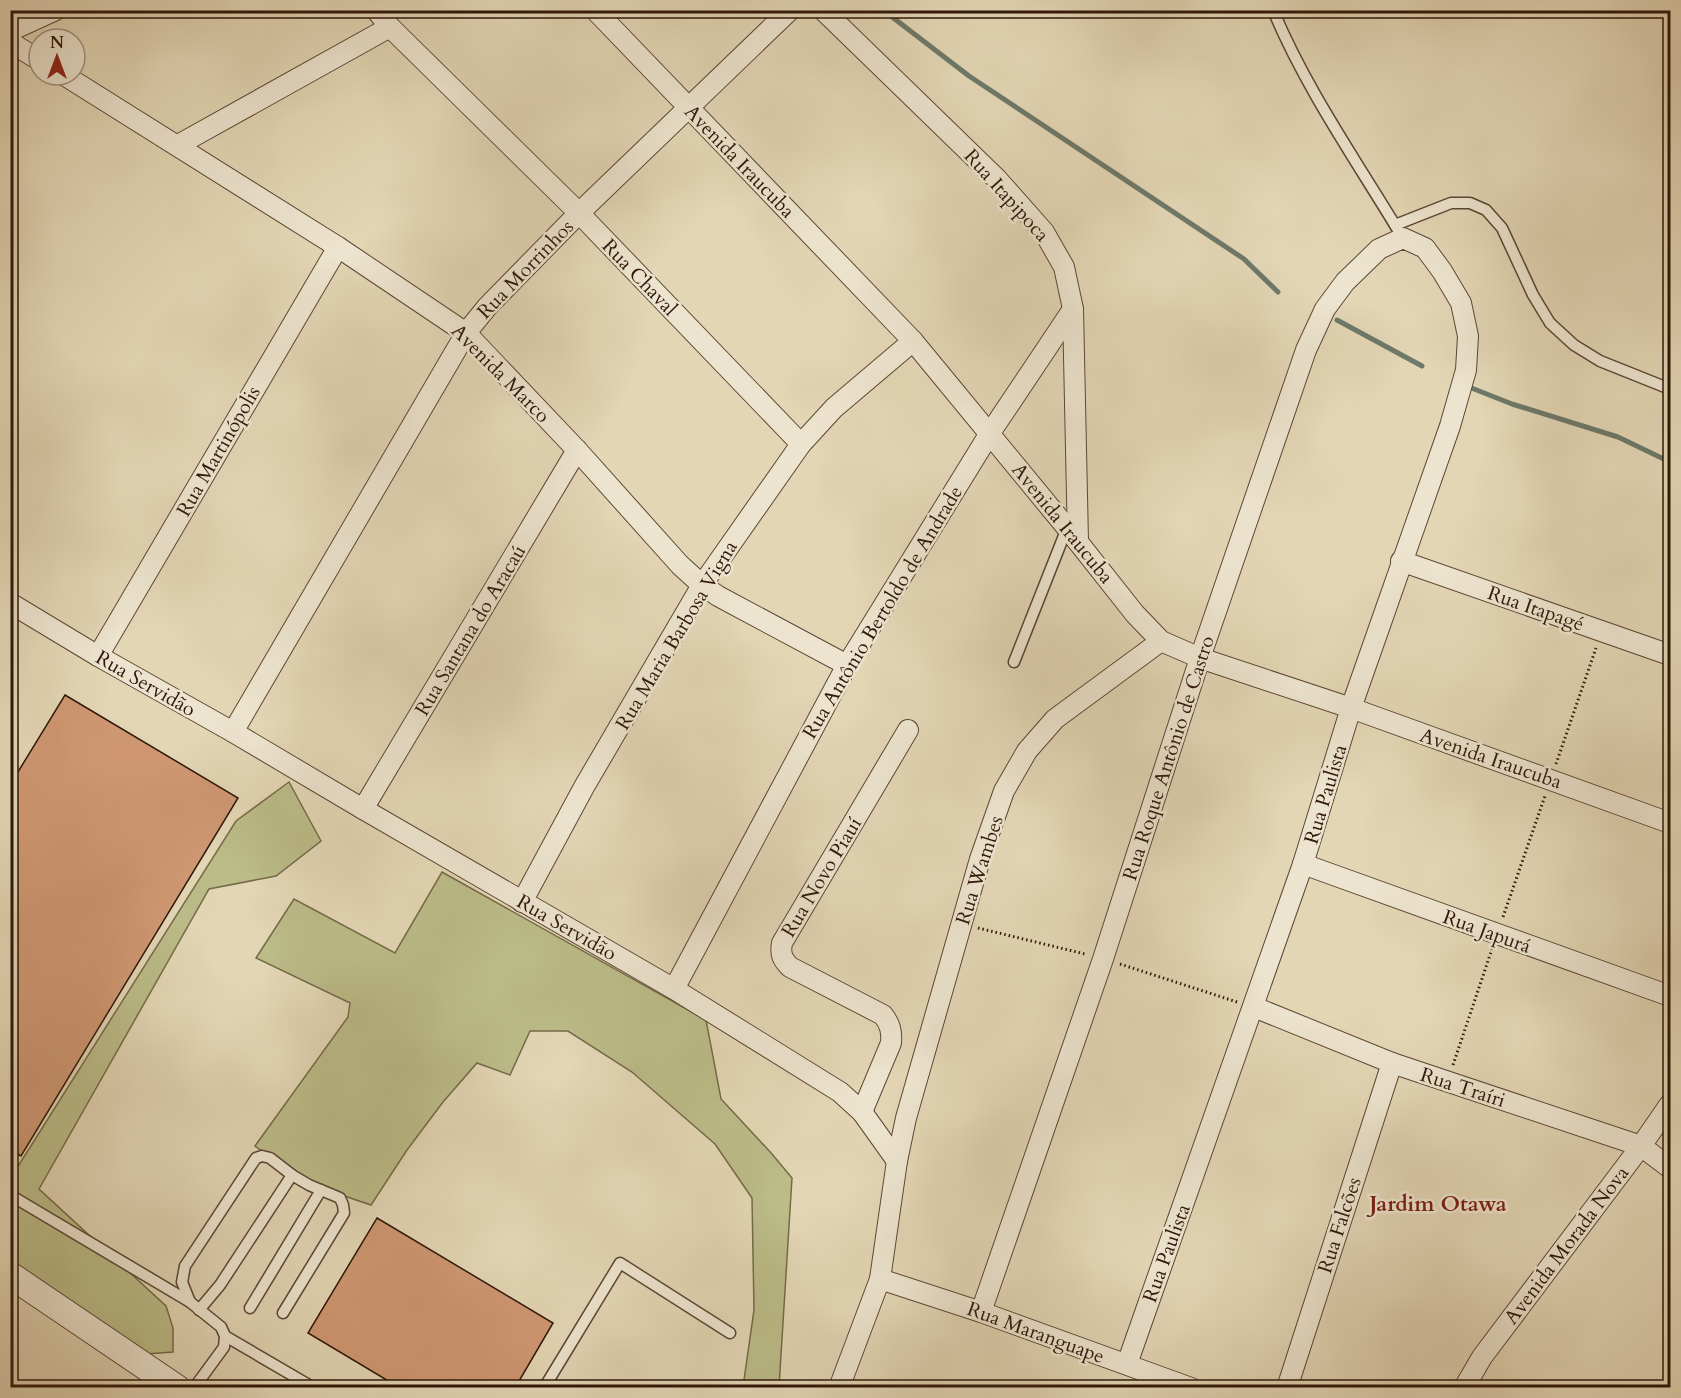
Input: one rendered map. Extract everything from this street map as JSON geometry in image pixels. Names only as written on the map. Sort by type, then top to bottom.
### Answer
[{"type":"street","points":[[10,31],[56,10]]},
{"type":"street","name":"Rua Chaval","points":[[376,10],[390,27],[579,213],[801,444]]},
{"type":"street","name":"Avenida Iraucuba","points":[[595,10],[913,341],[1135,614],[1161,641],[1200,658],[1351,708],[1671,823]]},
{"type":"street","name":"Rua Morrinhos","points":[[233,732],[466,333],[487,307],[579,213],[790,10]]},
{"type":"street","name":"Rua Itapipoca","points":[[823,10],[997,179],[1044,232],[1064,267],[1073,309],[1073,535]]},
{"type":"street","points":[[178,145],[390,27]]},
{"type":"street","points":[[10,42],[27,53]]},
{"type":"street","name":"Avenida Marco","points":[[84,87],[338,247],[466,333],[577,450],[680,566],[718,596],[847,665]]},
{"type":"street","name":"Rua Paulista","points":[[1127,1364],[1303,864],[1351,708],[1450,426],[1466,370],[1468,336],[1461,303],[1425,248],[1399,231]]},
{"type":"street","name":"Rua Roque Antônio de Castro","points":[[981,1312],[1103,959],[1200,658],[1306,350],[1325,309],[1345,282],[1399,231]]},
{"type":"street","name":"Rua Martinópolis","points":[[98,656],[338,247]]},
{"type":"street","name":"Rua Antônio Bertoldo de Andrade","points":[[674,989],[847,665],[990,433],[1073,309]]},
{"type":"street","name":"Rua Maria Barbosa Vigna","points":[[522,902],[584,787],[702,585],[801,444],[834,408],[913,341]]},
{"type":"street","name":"Rua Santana do Aracaú","points":[[363,810],[577,450]]},
{"type":"street","name":"Rua Itapagé","points":[[1401,561],[1671,655]]},
{"type":"street","name":"Rua Servidão","points":[[10,603],[674,989],[840,1092],[862,1112],[897,1161]]},
{"type":"street","name":"Rua Wambes","points":[[897,1161],[906,1118],[977,870],[1004,791],[1027,751],[1055,719],[1161,641]]},
{"type":"street","name":"Rua Novo Piauí","points":[[862,1112],[891,1043],[892,1032],[889,1023],[883,1015],[790,968],[780,953],[782,943],[908,730]]},
{"type":"street","name":"Rua Japurá","points":[[1303,864],[1671,996]]},
{"type":"street","name":"Rua Traíri","points":[[1254,1007],[1392,1063],[1641,1146],[1671,1168]]},
{"type":"street","name":"Rua Falcões","points":[[1287,1388],[1392,1063]]},
{"type":"street","name":"Avenida Morada Nova","points":[[1464,1388],[1482,1357],[1671,1104]]},
{"type":"street","points":[[840,1388],[880,1279],[897,1161]]},
{"type":"street","name":"Rua Maranguape","points":[[880,1279],[981,1312],[1191,1388]]},
{"type":"street","points":[[14,1284],[177,1388]]},
{"type":"lane","points":[[1273,10],[1281,30],[1320,103],[1399,231],[1451,203],[1470,203],[1486,210],[1502,228],[1533,295],[1550,323],[1574,345],[1600,361],[1671,389]]},
{"type":"lane","points":[[1014,662],[1073,535]]},
{"type":"lane","points":[[195,1306],[183,1282],[185,1266],[256,1158],[262,1156],[270,1158],[309,1185],[339,1198],[344,1205],[344,1213],[283,1313]]},
{"type":"lane","points":[[195,1306],[220,1285],[292,1175]]},
{"type":"lane","points":[[250,1308],[321,1190]]},
{"type":"lane","points":[[10,1195],[195,1306],[221,1327],[225,1336],[224,1347],[194,1388]]},
{"type":"lane","points":[[544,1388],[620,1263],[730,1333]]},
{"type":"lane","points":[[225,1336],[310,1386]]},
{"type":"path","points":[[1447,1081],[1602,631]]},
{"type":"green space","points":[[289,782],[321,841],[276,876],[209,889],[39,1189],[166,1306],[173,1328],[173,1352],[146,1354],[11,1261],[10,1179],[236,821]]},
{"type":"green space","points":[[442,872],[706,1020],[721,1099],[792,1178],[779,1387],[743,1387],[754,1310],[752,1198],[715,1144],[632,1072],[568,1031],[530,1031],[510,1075],[477,1063],[443,1102],[407,1150],[371,1205],[309,1184],[255,1146],[348,1017],[350,1003],[256,958],[294,899],[395,953]]},
{"type":"building","points":[[65,695],[238,798],[21,1156],[10,1150],[10,785]]},
{"type":"building","points":[[377,1218],[553,1323],[515,1388],[400,1388],[308,1333]]},
{"type":"waterway","points":[[883,10],[969,76],[1244,259],[1278,292]]},
{"type":"waterway","points":[[1337,320],[1422,366]]},
{"type":"waterway","points":[[1469,387],[1512,404],[1618,437],[1670,462]]},
{"type":"district","name":"Jardim Otawa","points":[[1438,1203]]}]
